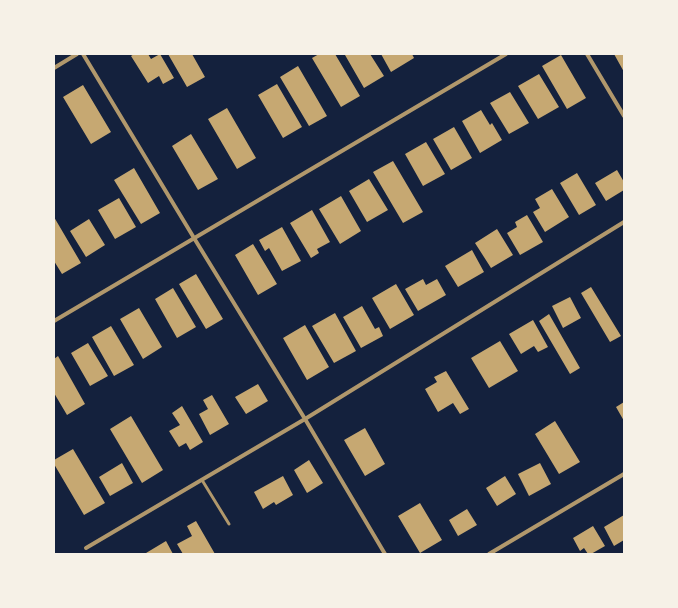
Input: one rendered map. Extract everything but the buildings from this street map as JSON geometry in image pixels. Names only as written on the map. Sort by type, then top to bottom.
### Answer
[{"type":"street","points":[[54,68],[77,54]]},
{"type":"street","points":[[83,54],[194,238],[306,419],[385,554]]},
{"type":"street","points":[[54,321],[506,54]]},
{"type":"street","points":[[587,54],[624,116]]},
{"type":"street","points":[[86,548],[306,419],[624,222]]},
{"type":"street","points":[[489,554],[624,474]]},
{"type":"lane","points":[[202,480],[229,524]]}]
